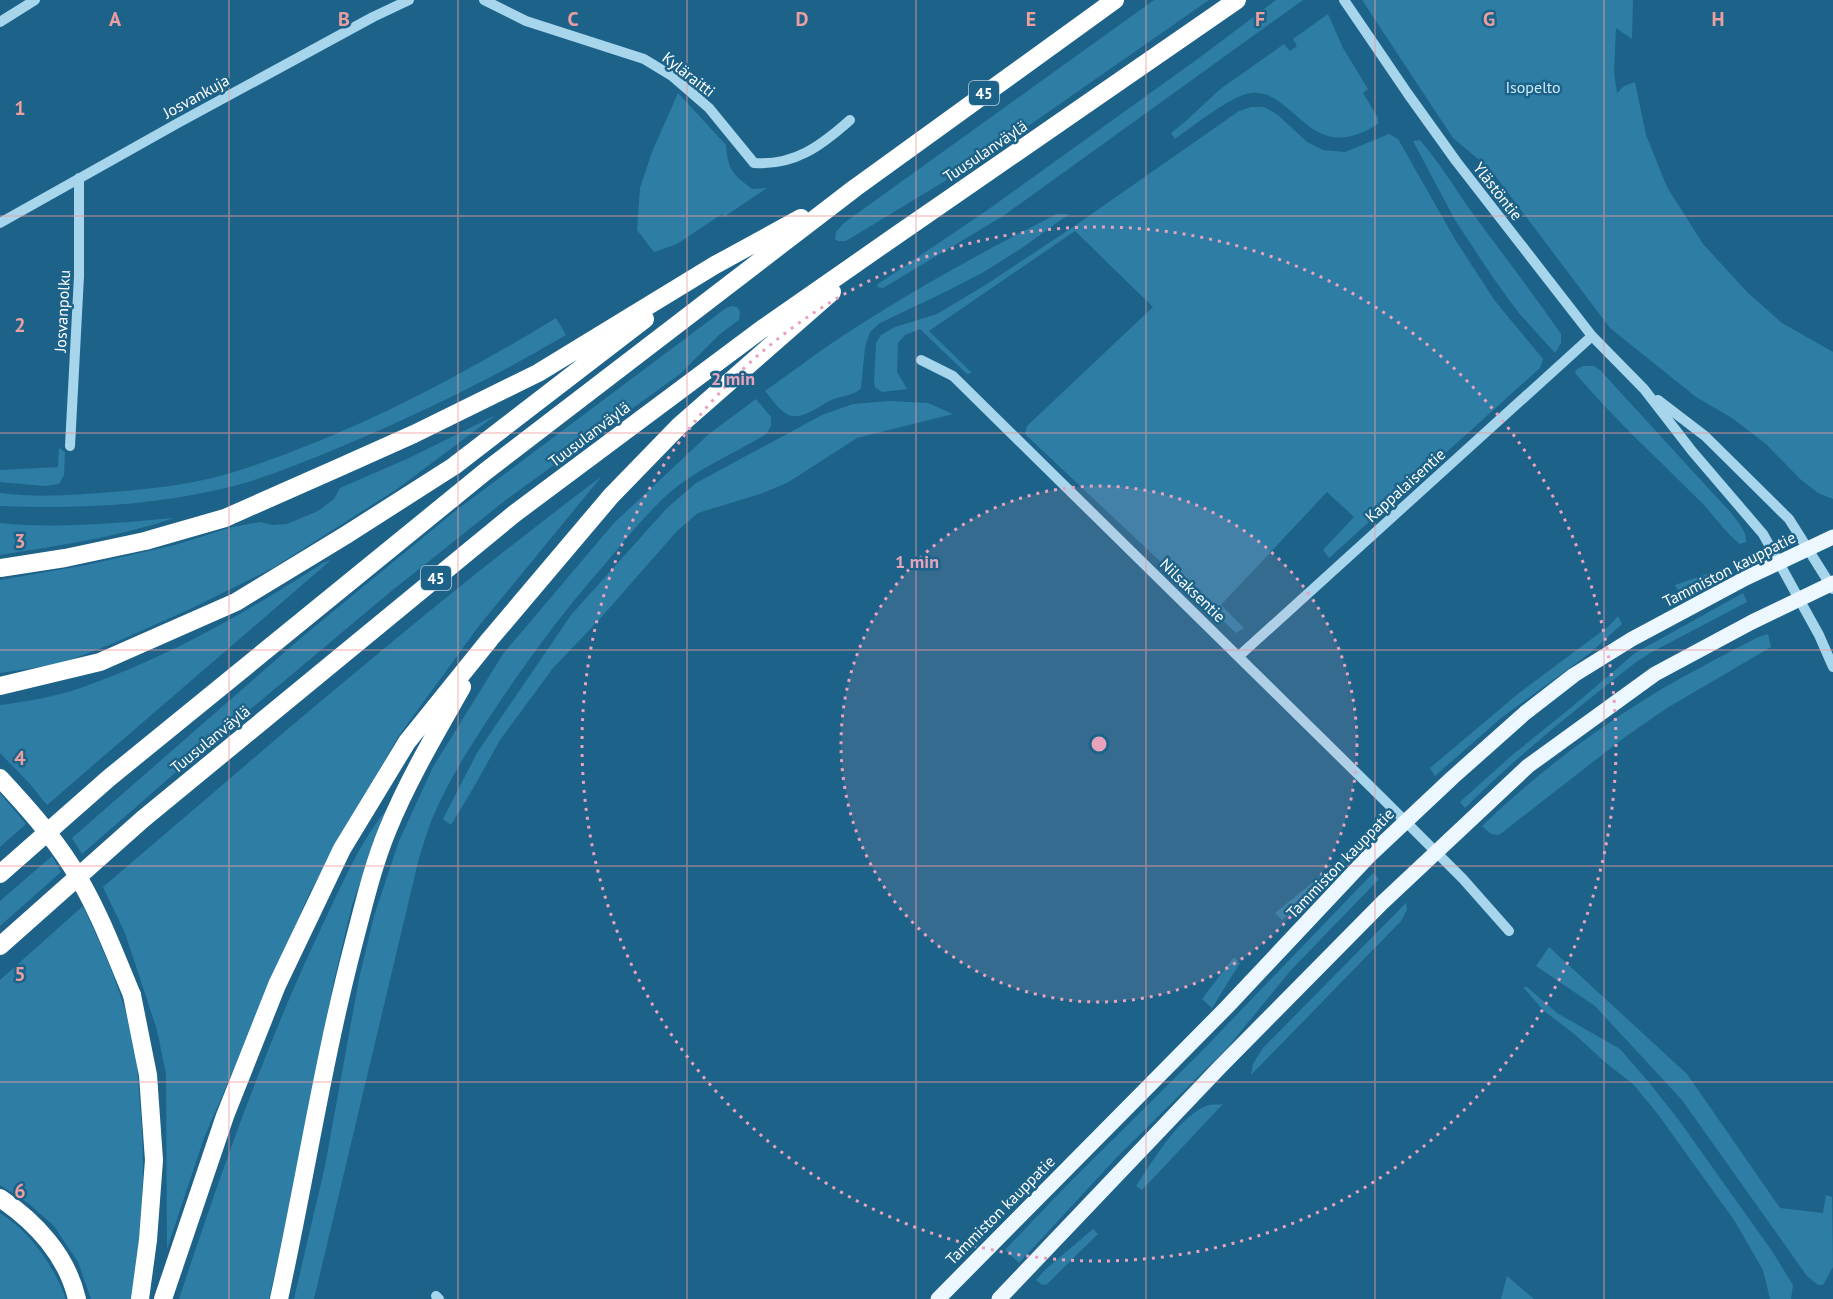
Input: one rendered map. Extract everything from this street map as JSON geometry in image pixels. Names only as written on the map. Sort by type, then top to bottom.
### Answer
[{"type":"highway","name":"Tuusulanväylä","points":[[0,874],[109,778],[486,471],[855,188],[1115,0]]},
{"type":"highway","name":"Tuusulanväylä","points":[[0,946],[143,819],[514,514],[762,329],[1237,0]]},
{"type":"highway","points":[[0,568],[65,558],[145,541],[225,518],[414,434],[538,373],[715,265],[855,188]]},
{"type":"highway","points":[[163,1299],[225,1116],[277,985],[342,849],[407,742],[610,496],[679,426],[894,237]]},
{"type":"highway","points":[[0,686],[100,662],[236,602],[454,466],[715,265]]},
{"type":"highway","points":[[279,1299],[342,988],[372,878],[388,829],[425,753],[490,639]]},
{"type":"highway","points":[[0,778],[42,824],[73,868],[102,924],[132,995],[148,1075],[154,1160],[148,1240],[140,1299]]},
{"type":"highway","points":[[0,1198],[19,1211],[40,1231],[62,1259],[77,1299]]},
{"type":"main road","name":"Tammiston kauppatie","points":[[938,1299],[1227,1007],[1368,857],[1525,713],[1574,675],[1632,639],[1833,537]]},
{"type":"main road","points":[[999,1299],[1220,1067],[1382,903],[1528,766],[1655,674],[1759,618],[1832,586]]},
{"type":"street","points":[[0,22],[35,0]]},
{"type":"street","name":"Josvankuja","points":[[0,223],[345,32],[409,0]]},
{"type":"street","name":"Kyläraitti","points":[[484,0],[526,21],[644,58],[672,76],[709,108],[754,163],[766,164],[793,158],[823,144],[850,120]]},
{"type":"street","name":"Ylästöntie","points":[[1344,0],[1456,161],[1592,336],[1644,388],[1705,436],[1789,519],[1832,586]]},
{"type":"street","name":"Josvanpolku","points":[[70,446],[79,276],[79,178]]},
{"type":"street","name":"Kappalaisentie","points":[[1239,656],[1592,336]]},
{"type":"street","name":"Nilsaksentie","points":[[921,360],[953,376],[1463,879],[1509,931]]},
{"type":"street","name":"Ylästöntie","points":[[1644,388],[1692,451],[1756,525],[1800,600],[1833,667]]},
{"type":"green space","points":[[1154,0],[1209,0],[978,161],[846,241],[835,239],[836,232],[844,223]]},
{"type":"green space","points":[[1276,0],[1303,0],[1003,216],[883,288],[877,287],[878,284],[986,211],[1199,58]]},
{"type":"green space","name":"Isopelto","points":[[1362,0],[1633,0],[1632,39],[1616,28],[1614,72],[1617,93],[1624,86],[1635,82],[1646,135],[1667,187],[1703,244],[1748,293],[1782,323],[1833,352],[1833,499],[1818,493],[1800,479],[1766,444],[1732,418],[1696,397],[1610,328],[1490,169],[1453,138]]},
{"type":"green space","points":[[1328,14],[1343,48],[1368,89],[1363,93],[1378,118],[1378,124],[1354,135],[1334,137],[1318,132],[1277,100],[1263,94],[1246,94],[1220,107],[1175,139],[1171,133],[1219,90],[1284,44],[1290,51],[1297,46],[1293,39]]},
{"type":"green space","points":[[678,93],[726,145],[728,161],[736,175],[752,189],[767,188],[724,217],[722,214],[677,244],[654,252],[637,230],[640,188],[652,152]]},
{"type":"green space","points":[[1251,107],[1264,107],[1278,115],[1307,142],[1323,150],[1345,152],[1389,134],[1398,139],[1456,241],[1495,301],[1543,359],[1540,368],[1329,558],[1323,550],[1354,517],[1327,492],[1221,605],[1244,628],[1236,633],[1025,434],[1027,426],[1153,307],[1075,231],[929,331],[972,373],[967,374],[920,329],[905,335],[898,343],[897,372],[907,389],[882,392],[875,387],[874,381],[876,343],[881,335],[895,327],[937,314],[987,284],[1239,111]]},
{"type":"green space","points":[[1420,140],[1561,334],[1561,343],[1555,353],[1518,312],[1455,220],[1413,141]]},
{"type":"green space","points":[[1057,214],[1069,214],[982,273],[880,323],[870,332],[865,347],[861,388],[855,393],[831,400],[808,413],[793,416],[777,406],[765,391],[832,343],[915,291]]},
{"type":"green space","points":[[737,307],[740,312],[739,320],[720,334],[680,374],[507,499],[389,593],[82,854],[72,838],[302,637],[454,512],[726,308]]},
{"type":"green space","points":[[556,318],[566,335],[511,366],[396,423],[263,477],[217,490],[136,503],[55,507],[0,506],[0,493],[57,496],[158,488],[219,476],[276,458],[400,405]]},
{"type":"green space","points":[[1583,366],[1594,366],[1600,370],[1731,513],[1743,530],[1746,542],[1740,544],[1605,407],[1575,373]]},
{"type":"green space","points":[[756,399],[771,417],[771,426],[766,434],[680,484],[644,518],[578,595],[541,643],[485,724],[448,786],[432,819],[419,858],[314,1299],[294,1299],[325,1166],[359,979],[374,916],[399,841],[433,767],[503,654],[614,523],[709,434]]},
{"type":"green space","points":[[890,401],[928,403],[953,414],[857,438],[787,483],[698,513],[677,531],[598,621],[553,668],[500,740],[451,825],[443,819],[477,753],[571,615],[667,508],[696,483],[822,415],[853,404]]},
{"type":"green space","points":[[496,415],[397,489],[273,568],[190,609],[60,664],[0,673],[0,580],[86,565],[175,545],[232,527],[261,522],[272,525],[287,524],[318,511],[334,499],[340,488],[409,458]]},
{"type":"green space","points":[[59,448],[65,452],[64,475],[59,484],[45,486],[0,482],[0,470],[58,467]]},
{"type":"green space","points":[[602,476],[478,627],[398,737],[309,894],[204,1138],[167,1249],[166,1074],[157,1030],[125,933],[103,887],[411,626]]},
{"type":"green space","points":[[174,518],[110,536],[0,555],[0,523],[66,525]]},
{"type":"green space","points":[[331,560],[47,805],[0,753],[0,705],[71,691],[154,658],[240,614]]},
{"type":"green space","points":[[1728,567],[1734,571],[1724,577],[1679,592],[1675,585]]},
{"type":"green space","points":[[1743,593],[1747,602],[1635,663],[1569,715],[1465,808],[1460,802],[1511,756],[1635,653]]},
{"type":"green space","points":[[1618,616],[1622,624],[1590,653],[1501,718],[1435,776],[1430,768],[1519,693],[1609,626]]},
{"type":"green space","points":[[1768,634],[1771,647],[1667,708],[1625,737],[1499,835],[1491,834],[1482,826],[1560,758],[1601,728],[1686,676],[1756,638]]},
{"type":"green space","points":[[0,793],[26,824],[0,847]]},
{"type":"green space","points":[[387,809],[352,905],[333,985],[295,1182],[269,1299],[179,1299],[228,1157],[282,1016],[352,865],[368,836]]},
{"type":"green space","points":[[1348,851],[1352,852],[1344,863],[1329,882],[1312,897],[1282,920],[1275,913],[1338,862]]},
{"type":"green space","points":[[52,856],[61,872],[0,926],[0,901]]},
{"type":"green space","points":[[1373,873],[1379,879],[1291,970],[1228,1047],[1116,1158],[1019,1263],[1005,1250],[1196,1057]]},
{"type":"green space","points":[[1406,903],[1407,910],[1401,921],[1251,1075],[1253,1064],[1263,1048]]},
{"type":"green space","points":[[83,906],[120,993],[136,1054],[143,1145],[143,1196],[139,1248],[131,1299],[91,1299],[78,1262],[54,1226],[28,1203],[0,1185],[0,980]]},
{"type":"green space","points":[[1549,947],[1687,1074],[1780,1208],[1823,1213],[1826,1195],[1832,1197],[1833,1267],[1823,1285],[1818,1285],[1807,1276],[1682,1100],[1595,1006],[1536,966]]},
{"type":"green space","points":[[1234,957],[1240,963],[1212,1008],[1202,999]]},
{"type":"green space","points":[[1523,987],[1527,987],[1557,1013],[1620,1049],[1647,1080],[1678,1119],[1772,1251],[1793,1285],[1791,1299],[1770,1299],[1763,1270],[1734,1220],[1657,1113],[1633,1084],[1544,1011]]},
{"type":"green space","points":[[1223,1104],[1142,1190],[1136,1186],[1168,1140],[1188,1118],[1209,1105]]},
{"type":"green space","points":[[0,1213],[22,1230],[40,1250],[55,1274],[66,1299],[0,1299]]},
{"type":"green space","points":[[1093,1229],[1098,1234],[1046,1285],[1036,1280],[1046,1269]]},
{"type":"green space","points":[[1507,1276],[1534,1299],[1501,1299]]}]
